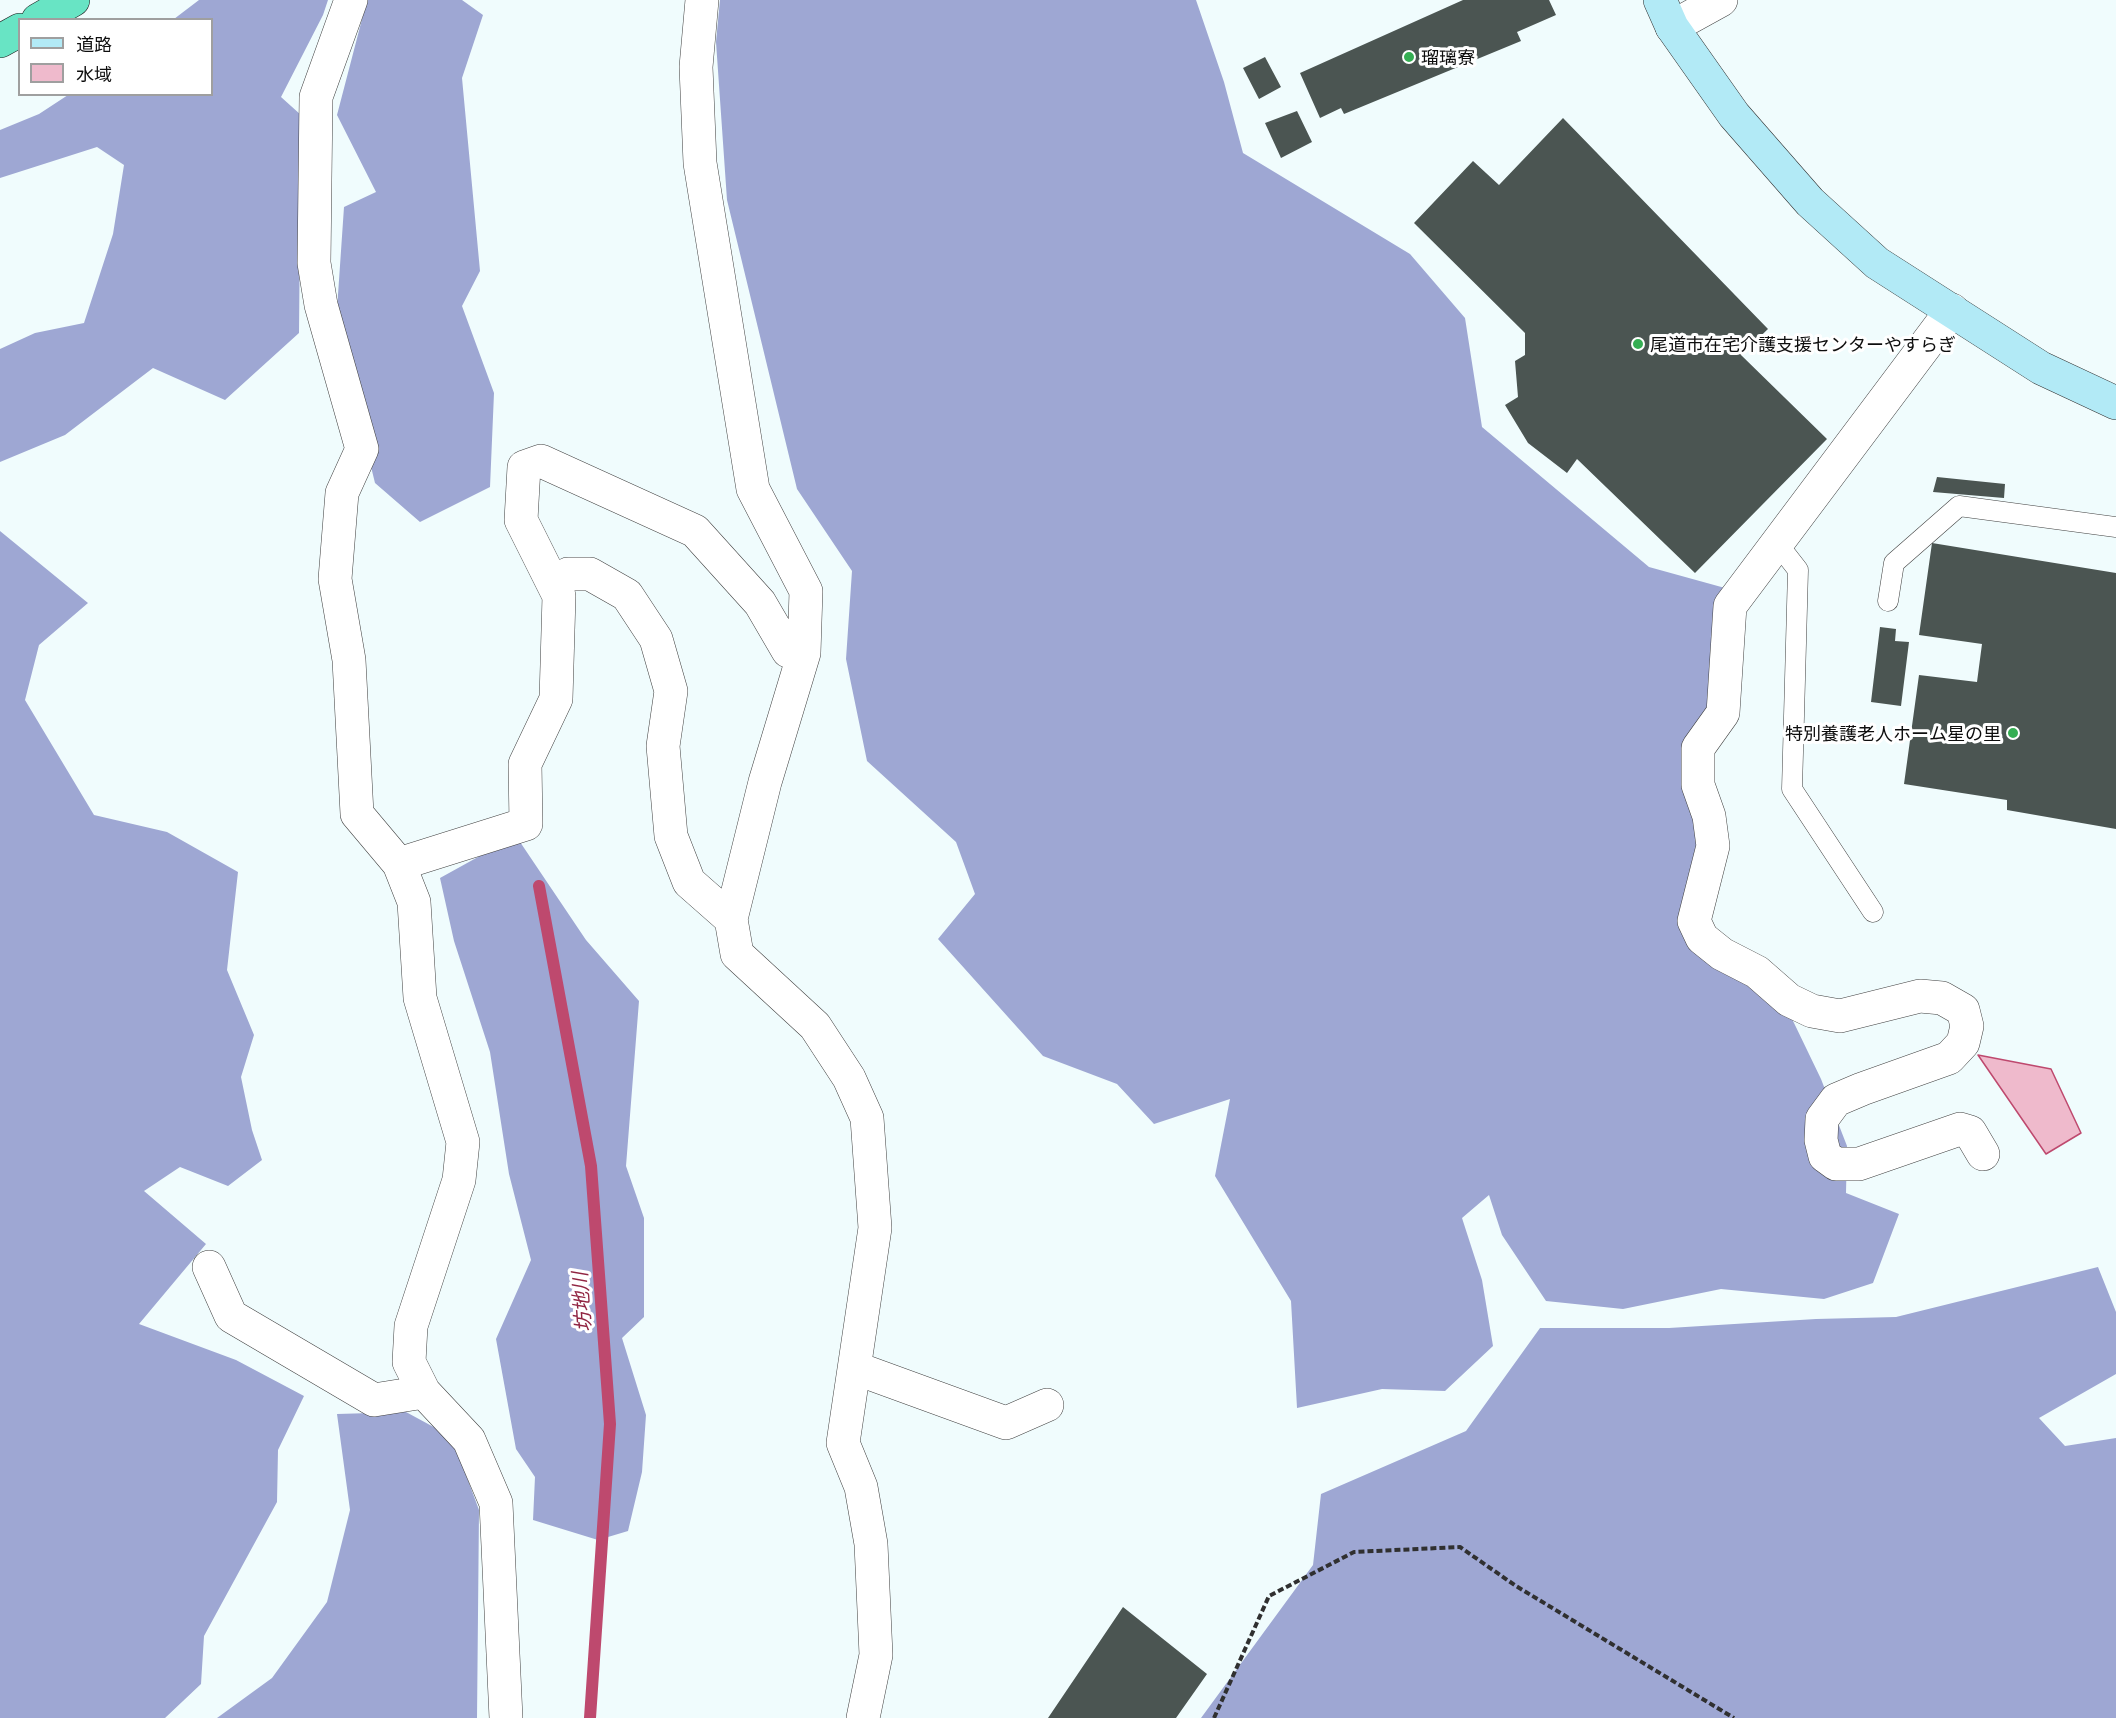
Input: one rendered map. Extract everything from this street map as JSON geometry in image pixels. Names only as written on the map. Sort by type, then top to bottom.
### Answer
[{"type":"highway","points":[[42,18],[73,0]]},
{"type":"highway","points":[[0,41],[18,31]]},
{"type":"street","points":[[351,0],[316,97],[314,263],[321,305],[362,449],[342,493],[335,579],[349,660],[357,814],[399,864],[414,902],[420,998],[463,1142],[459,1180],[411,1326],[409,1362],[424,1392],[469,1440],[496,1503],[506,1718]]},
{"type":"street","points":[[702,0],[696,67],[700,163],[753,489],[806,591],[804,652],[765,782],[731,919],[737,954],[815,1026],[849,1078],[867,1118],[875,1228],[843,1443],[861,1487],[872,1544],[876,1655],[863,1718]]},
{"type":"street","points":[[1721,0],[1666,14],[1734,115],[1810,202],[1877,263],[2041,368],[2116,403]]},
{"type":"street","points":[[1952,310],[1730,606],[1722,713],[1698,748],[1698,785],[1709,816],[1713,846],[1694,921],[1702,938],[1722,954],[1757,972],[1789,1000],[1812,1011],[1840,1016],[1920,996],[1942,998],[1963,1010],[1967,1026],[1963,1043],[1949,1058],[1836,1100],[1822,1119],[1821,1140],[1825,1156],[1836,1164],[1859,1164],[1960,1129],[1970,1132],[1983,1154]]},
{"type":"street","points":[[399,864],[526,824],[525,764],[556,699],[559,596],[521,520],[524,467],[541,461],[695,531],[760,603],[788,651],[804,652]]},
{"type":"street","points":[[553,583],[568,574],[590,574],[627,595],[656,639],[671,690],[663,747],[671,836],[689,882],[731,919]]},
{"type":"street","points":[[209,1267],[231,1316],[374,1400],[424,1392]]},
{"type":"street","points":[[855,1368],[1006,1423],[1047,1405]]},
{"type":"lane","points":[[1888,601],[1894,563],[1959,506],[2116,527]]},
{"type":"lane","points":[[1777,543],[1798,570],[1792,789],[1873,912]]},
{"type":"path","points":[[1214,1718],[1269,1596],[1354,1552],[1460,1547],[1516,1586],[1734,1718]]},
{"type":"shaded area","points":[[199,0],[328,0],[323,15],[281,97],[301,115],[299,333],[225,400],[153,368],[65,435],[0,462],[0,349],[35,333],[84,323],[113,234],[124,165],[97,147],[0,178],[0,130],[39,114],[66,96],[213,96],[213,18],[175,18]]},
{"type":"shaded area","points":[[367,0],[462,0],[483,15],[462,78],[480,271],[462,306],[494,393],[490,487],[420,522],[375,483],[336,324],[344,207],[376,192],[337,115]]},
{"type":"shaded area","points":[[720,0],[1196,0],[1224,82],[1243,153],[1410,254],[1465,318],[1482,427],[1649,567],[1725,588],[1704,816],[1698,917],[1781,996],[1821,1079],[1847,1146],[1846,1193],[1899,1214],[1873,1283],[1824,1299],[1721,1289],[1623,1309],[1546,1301],[1502,1235],[1489,1195],[1462,1218],[1482,1280],[1493,1346],[1445,1391],[1382,1389],[1297,1408],[1291,1301],[1215,1176],[1230,1099],[1154,1124],[1117,1084],[1043,1056],[938,939],[975,894],[956,842],[867,761],[846,659],[852,571],[797,489],[727,200],[716,42]]},
{"type":"shaded area","points":[[0,531],[88,603],[39,645],[25,700],[94,815],[167,832],[238,872],[227,970],[254,1035],[241,1077],[252,1130],[262,1160],[228,1186],[180,1167],[144,1191],[206,1244],[139,1324],[236,1360],[304,1396],[278,1450],[277,1502],[204,1636],[201,1684],[165,1718],[0,1718]]},
{"type":"shaded area","points":[[516,836],[586,940],[639,1001],[626,1166],[644,1218],[644,1317],[622,1338],[646,1415],[642,1472],[628,1531],[598,1540],[533,1520],[535,1477],[516,1449],[496,1339],[531,1260],[509,1174],[490,1052],[454,941],[440,878]]},
{"type":"shaded area","points":[[2098,1267],[2116,1312],[2116,1374],[2039,1418],[2065,1446],[2116,1438],[2116,1718],[1201,1718],[1313,1565],[1321,1494],[1466,1431],[1540,1328],[1669,1328],[1816,1319],[1896,1317]]},
{"type":"shaded area","points":[[406,1412],[452,1437],[479,1510],[477,1718],[217,1718],[272,1678],[327,1602],[350,1510],[337,1414]]},
{"type":"water","points":[[1978,1055],[2051,1069],[2081,1133],[2046,1154]]},
{"type":"building","name":"瑠璃寮","points":[[1463,0],[1549,0],[1556,15],[1517,32],[1521,41],[1344,114],[1341,108],[1320,118],[1300,73]]},
{"type":"building","points":[[1265,57],[1281,87],[1259,99],[1243,68]]},
{"type":"building","points":[[1297,111],[1312,142],[1281,158],[1265,123]]},
{"type":"building","name":"尾道市在宅介護支援センターやすらぎ","points":[[1563,118],[1768,329],[1741,355],[1827,439],[1695,573],[1577,459],[1567,473],[1528,443],[1505,405],[1518,397],[1515,361],[1525,355],[1525,333],[1414,223],[1473,161],[1499,185]]},
{"type":"building","points":[[1937,477],[2005,484],[2004,498],[1933,492]]},
{"type":"building","name":"特別養護老人ホーム星の里","points":[[1932,543],[2116,573],[2116,829],[2007,810],[2007,800],[1904,784],[1919,675],[1977,682],[1982,644],[1919,635]]},
{"type":"building","points":[[1880,627],[1896,629],[1895,641],[1909,642],[1901,706],[1871,702]]},
{"type":"building","points":[[1123,1607],[1207,1674],[1176,1718],[1048,1718]]},
{"type":"waterway","name":"坊地川","points":[[539,886],[591,1166],[610,1424],[590,1718]]},
{"type":"place","name":"瑠璃寮","points":[[1409,57]]},
{"type":"place","name":"尾道市在宅介護支援センターやすらぎ","points":[[1638,344]]},
{"type":"place","name":"特別養護老人ホーム星の里","points":[[2013,733]]}]
